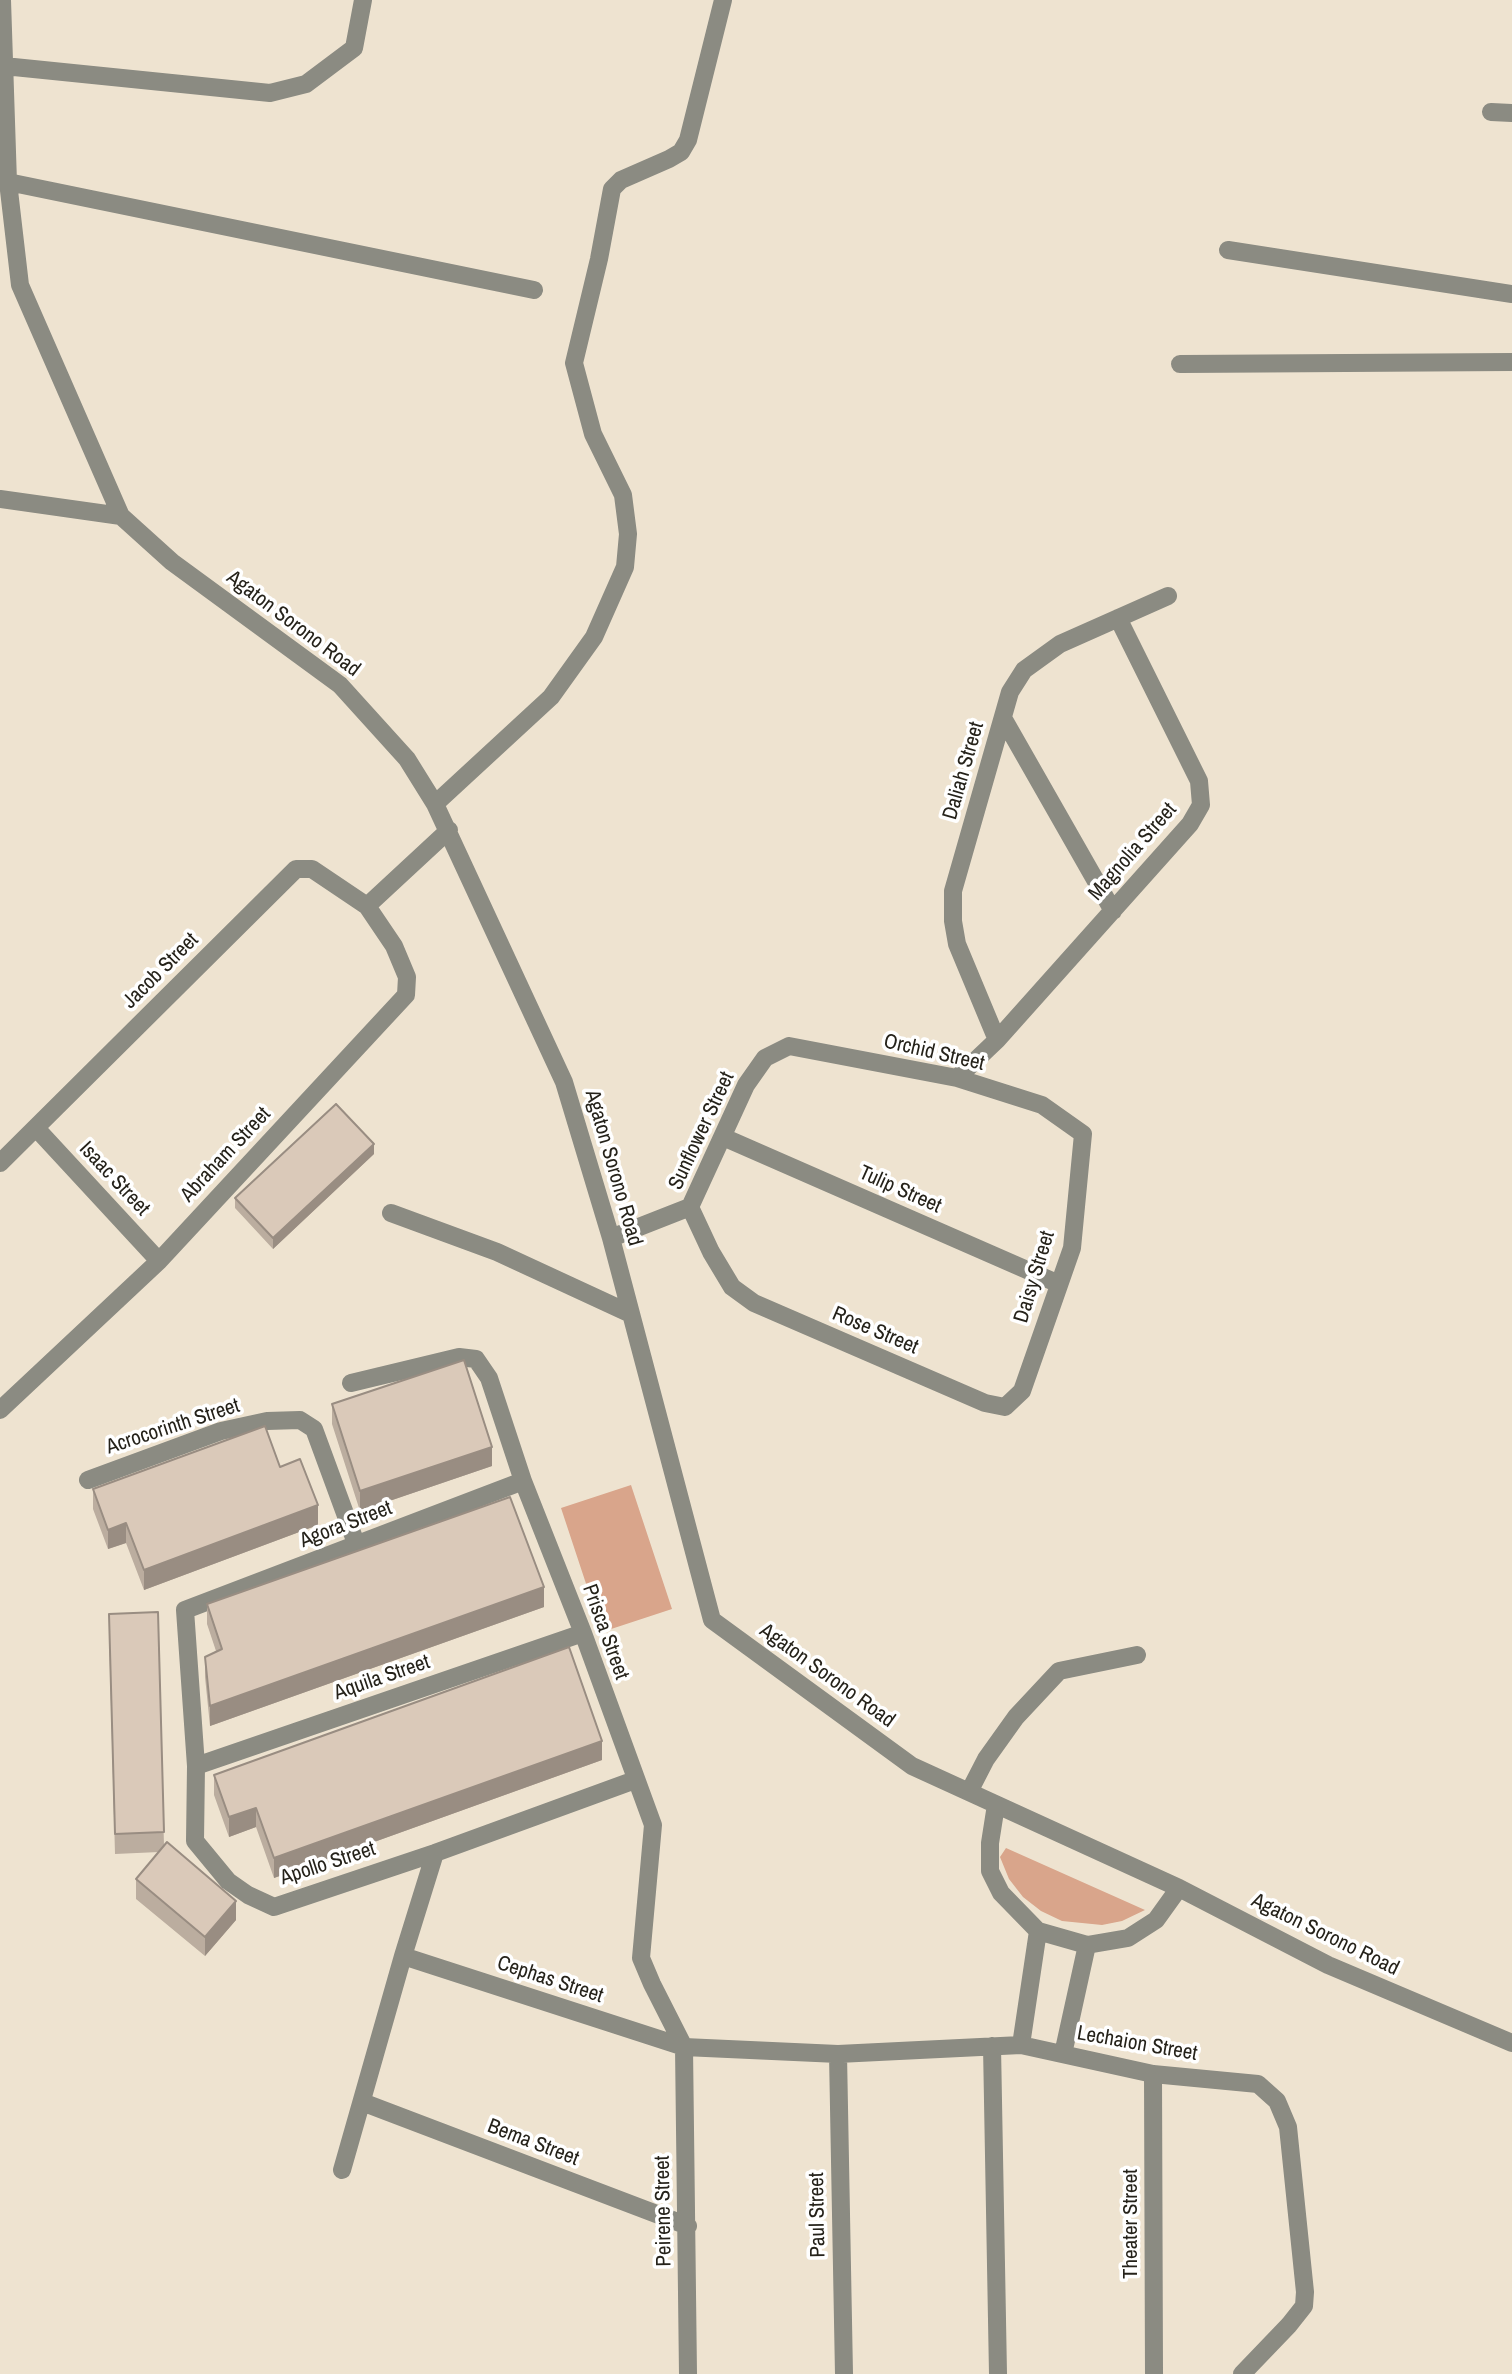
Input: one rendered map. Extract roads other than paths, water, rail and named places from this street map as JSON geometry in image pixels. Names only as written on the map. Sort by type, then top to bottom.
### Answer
[{"type":"street","name":"Agaton Sorono Road","points":[[2,0],[8,182],[20,285],[121,516],[172,562],[340,685],[407,759],[449,830],[564,1082],[611,1238],[712,1620],[912,1766],[1180,1888],[1328,1965],[1512,2043]]},
{"type":"street","points":[[4,65],[270,93],[306,85],[354,47],[363,0]]},
{"type":"street","points":[[435,804],[551,697],[594,637],[625,567],[628,534],[623,495],[593,434],[574,363],[599,259],[612,189],[621,180],[669,159],[681,152],[685,146],[723,0]]},
{"type":"street","points":[[1490,112],[1512,113]]},
{"type":"street","points":[[8,182],[534,290]]},
{"type":"street","points":[[1227,250],[1512,294]]},
{"type":"street","points":[[1180,364],[1512,362]]},
{"type":"street","points":[[0,499],[121,516]]},
{"type":"street","name":"Daliah Street","points":[[997,1040],[957,944],[953,921],[953,891],[1010,692],[1024,670],[1060,644],[1168,596]]},
{"type":"street","name":"Magnolia Street","points":[[957,1078],[997,1040],[1113,911],[1190,824],[1201,805],[1199,781],[1118,618]]},
{"type":"street","points":[[1003,718],[1113,911]]},
{"type":"street","points":[[367,906],[449,830]]},
{"type":"street","name":"Jacob Street","points":[[0,1163],[293,871],[300,868],[312,869],[367,906]]},
{"type":"street","name":"Abraham Street","points":[[0,1410],[159,1261],[406,995],[407,977],[403,962],[367,906]]},
{"type":"street","name":"Orchid Street","points":[[789,1046],[957,1078],[1042,1105],[1064,1119]]},
{"type":"street","name":"Sunflower Street","points":[[732,1287],[710,1252],[691,1207],[746,1085],[765,1058],[789,1046]]},
{"type":"street","name":"Daisy Street","points":[[1005,1407],[1022,1391],[1072,1248],[1083,1134],[1064,1119]]},
{"type":"street","name":"Isaac Street","points":[[36,1128],[159,1261]]},
{"type":"street","name":"Tulip Street","points":[[723,1137],[1059,1284]]},
{"type":"street","points":[[611,1238],[691,1207]]},
{"type":"street","points":[[391,1213],[498,1252],[631,1314]]},
{"type":"street","name":"Rose Street","points":[[732,1287],[754,1303],[985,1403],[1005,1407]]},
{"type":"street","name":"Prisca Street","points":[[351,1383],[459,1357],[476,1359],[489,1378],[523,1481],[583,1633],[653,1825],[641,1958],[684,2047]]},
{"type":"street","name":"Acrocorinth Street","points":[[88,1480],[221,1431],[267,1421],[300,1420],[314,1429],[357,1545]]},
{"type":"street","name":"Agora Street","points":[[185,1610],[523,1481]]},
{"type":"street","name":"Apollo Street","points":[[185,1610],[195,1766],[195,1841],[228,1881],[248,1895],[274,1907],[435,1853],[635,1780]]},
{"type":"street","name":"Aquila Street","points":[[195,1766],[583,1633]]},
{"type":"street","points":[[969,1792],[986,1759],[1016,1717],[1059,1671],[1137,1655]]},
{"type":"street","points":[[996,1805],[990,1843],[990,1871],[1001,1893],[1038,1931],[1087,1945],[1128,1938],[1156,1920],[1180,1888]]},
{"type":"street","points":[[342,2171],[402,1956],[435,1853]]},
{"type":"street","points":[[1021,2045],[1038,1931]]},
{"type":"street","points":[[1063,2053],[1087,1945]]},
{"type":"street","name":"Cephas Street","points":[[402,1956],[684,2047]]},
{"type":"street","name":"Lechaion Street","points":[[684,2047],[838,2054],[1021,2045],[1153,2074],[1258,2084],[1277,2101],[1288,2127],[1305,2292],[1304,2306],[1241,2374]]},
{"type":"street","points":[[992,2046],[998,2374]]},
{"type":"street","name":"Peirene Street","points":[[684,2047],[688,2374]]},
{"type":"street","name":"Paul Street","points":[[838,2054],[844,2374]]},
{"type":"street","name":"Theater Street","points":[[1153,2074],[1154,2374]]},
{"type":"street","name":"Bema Street","points":[[362,2102],[688,2226]]}]
